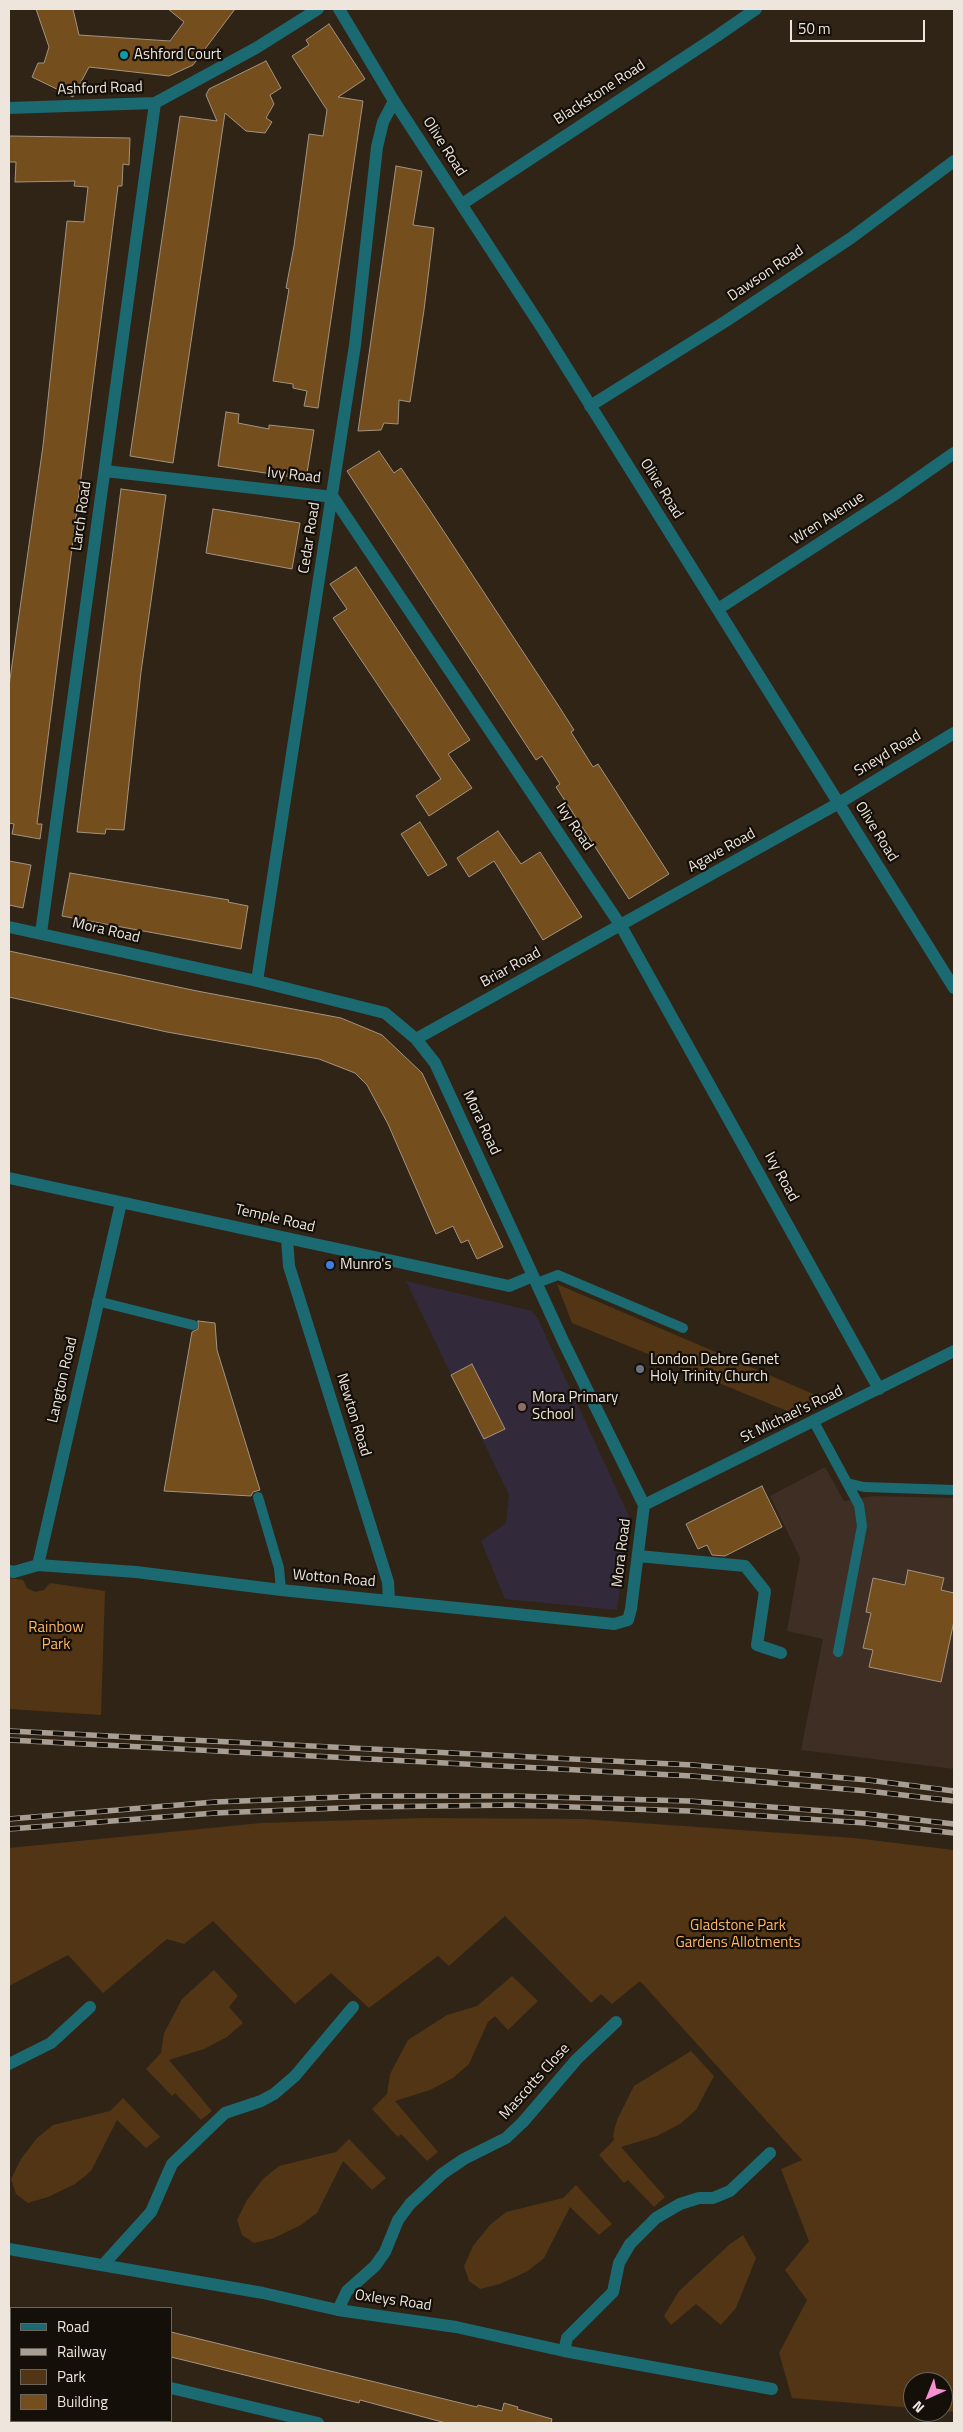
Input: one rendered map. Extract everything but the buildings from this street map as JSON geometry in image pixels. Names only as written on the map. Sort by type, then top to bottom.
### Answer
[{"type":"street","name":"Ashford Road","points":[[9,108],[155,103],[256,48],[318,9]]},
{"type":"street","name":"Olive Road","points":[[339,9],[394,101],[462,204],[590,406],[954,988]]},
{"type":"street","name":"Blackstone Road","points":[[462,204],[756,9]]},
{"type":"street","name":"Cedar Road","points":[[257,981],[355,345],[377,147],[383,122],[394,101]]},
{"type":"street","name":"Larch Road","points":[[41,934],[155,103]]},
{"type":"street","name":"Dawson Road","points":[[590,406],[726,321],[844,243],[954,161]]},
{"type":"street","name":"Wren Avenue","points":[[718,609],[886,501],[954,454]]},
{"type":"street","name":"Ivy Road","points":[[104,471],[333,497],[620,926],[880,1389]]},
{"type":"street","name":"Sneyd Road","points":[[839,803],[954,733]]},
{"type":"street","name":"Agave Road","points":[[620,926],[839,803]]},
{"type":"street","name":"Briar Road","points":[[416,1039],[620,926]]},
{"type":"street","name":"Mora Road","points":[[9,927],[257,981],[385,1013],[416,1039],[435,1063],[535,1279],[644,1505],[628,1620]]},
{"type":"street","name":"Temple Road","points":[[9,1178],[247,1229],[287,1240],[386,1258],[509,1286],[535,1279]]},
{"type":"street","name":"Langton Road","points":[[38,1565],[121,1203]]},
{"type":"street","name":"Newton Road","points":[[287,1240],[289,1266],[388,1582],[389,1600]]},
{"type":"street","name":"St Michael's Road","points":[[644,1505],[954,1351]]},
{"type":"street","points":[[638,1556],[745,1566],[765,1591],[757,1645],[781,1653]]},
{"type":"street","name":"Wotton Road","points":[[38,1565],[136,1572],[282,1590],[614,1624],[628,1620]]},
{"type":"street","points":[[9,1571],[14,1572],[38,1565]]},
{"type":"street","points":[[9,2064],[51,2043],[90,2007]]},
{"type":"street","points":[[103,2264],[151,2212],[172,2164],[225,2113],[261,2102],[274,2094],[295,2076],[352,2007]]},
{"type":"street","name":"Mascotts Close","points":[[338,2310],[347,2291],[375,2266],[385,2252],[398,2220],[410,2204],[442,2174],[464,2159],[506,2138],[542,2101],[577,2059],[616,2022]]},
{"type":"street","points":[[564,2350],[567,2338],[613,2292],[619,2262],[630,2244],[656,2218],[680,2204],[699,2198],[713,2198],[730,2191],[770,2153]]},
{"type":"street","name":"Oxleys Road","points":[[9,2249],[263,2293],[338,2310],[456,2327],[564,2350],[772,2389]]},
{"type":"street","points":[[172,2388],[318,2423]]},
{"type":"lane","points":[[535,1279],[558,1275],[683,1328]]},
{"type":"lane","points":[[98,1300],[193,1325]]},
{"type":"lane","points":[[814,1422],[859,1505],[862,1526],[838,1652]]},
{"type":"lane","points":[[847,1483],[864,1488],[954,1490]]},
{"type":"lane","points":[[258,1497],[279,1568],[282,1590]]},
{"type":"shaded area","name":"Mora Primary School","points":[[406,1281],[532,1311],[538,1319],[629,1516],[617,1610],[505,1599],[481,1541],[506,1523],[509,1495]]},
{"type":"shaded area","points":[[825,1467],[844,1501],[874,1496],[954,1498],[954,1769],[801,1750],[823,1639],[787,1631],[800,1558],[770,1496]]},
{"type":"green space","points":[[557,1284],[825,1399],[797,1415],[572,1323]]},
{"type":"green space","name":"Rainbow Park","points":[[9,1578],[23,1580],[27,1588],[35,1592],[44,1590],[50,1583],[105,1591],[101,1715],[9,1709]]},
{"type":"green space","name":"Gladstone Park Gardens Allotments","points":[[423,1818],[583,1819],[854,1838],[954,1850],[954,2412],[953,2372],[903,2372],[903,2407],[792,2398],[779,2353],[807,2300],[785,2270],[809,2241],[781,2169],[802,2160],[640,1981],[612,2004],[601,1994],[591,2003],[505,1916],[449,1966],[438,1956],[369,2008],[331,1973],[295,2004],[213,1921],[184,1944],[167,1939],[103,1993],[68,1955],[9,1986],[9,1848],[261,1823]]},
{"type":"green space","points":[[214,1970],[238,1996],[229,2007],[243,2023],[227,2037],[204,2049],[169,2060],[212,2111],[201,2120],[175,2093],[172,2096],[146,2069],[161,2053],[164,2033],[182,1999]]},
{"type":"green space","points":[[512,1976],[538,2001],[508,2030],[495,2016],[488,2022],[469,2064],[453,2078],[430,2090],[395,2101],[438,2152],[427,2161],[401,2134],[398,2137],[372,2109],[387,2094],[390,2074],[408,2040],[447,2015],[477,2006]]},
{"type":"green space","points":[[691,2051],[714,2076],[696,2110],[680,2124],[657,2136],[621,2147],[665,2197],[654,2207],[628,2180],[624,2183],[599,2155],[614,2140],[613,2135],[617,2120],[634,2086]]},
{"type":"green space","points":[[123,2098],[160,2137],[146,2148],[117,2120],[91,2171],[75,2184],[48,2197],[28,2203],[16,2194],[11,2179],[21,2159],[37,2138],[53,2125],[110,2111]]},
{"type":"green space","points":[[349,2139],[386,2178],[372,2190],[343,2161],[317,2213],[301,2225],[274,2238],[254,2243],[242,2235],[237,2220],[247,2200],[263,2179],[279,2166],[336,2152]]},
{"type":"green space","points":[[576,2185],[612,2224],[599,2235],[570,2207],[544,2258],[528,2271],[500,2284],[480,2289],[469,2281],[464,2266],[473,2246],[490,2225],[506,2212],[563,2198]]},
{"type":"green space","points":[[743,2235],[756,2258],[736,2308],[721,2325],[696,2304],[671,2325],[664,2316],[679,2291],[730,2244]]},
{"type":"railway","points":[[9,1731],[693,1765],[868,1780],[954,1791]]},
{"type":"railway","points":[[9,1740],[692,1776],[868,1791],[954,1801]]},
{"type":"railway","points":[[9,1819],[215,1802],[369,1796],[513,1796],[689,1801],[866,1814],[954,1824]]},
{"type":"railway","points":[[9,1829],[215,1813],[367,1807],[512,1805],[689,1811],[865,1823],[954,1833]]},
{"type":"place","name":"Ashford Court","points":[[124,55]]},
{"type":"place","name":"Munro's","points":[[330,1265]]},
{"type":"place","name":"London Debre Genet Holy Trinity Church","points":[[640,1369]]},
{"type":"place","name":"Mora Primary School","points":[[522,1407]]}]
